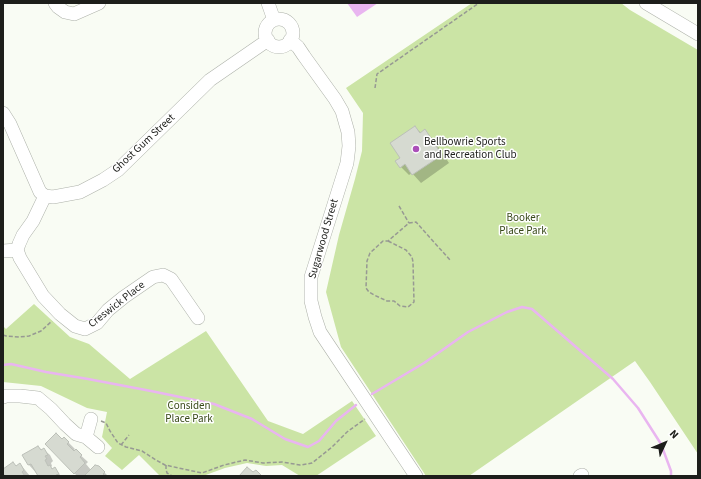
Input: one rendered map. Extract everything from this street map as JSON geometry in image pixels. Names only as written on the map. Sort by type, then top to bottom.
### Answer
[{"type":"street","points":[[56,3],[58,7],[65,12],[74,14],[99,3]]},
{"type":"street","points":[[268,3],[274,20]]},
{"type":"street","points":[[646,3],[698,34]]},
{"type":"street","points":[[282,19],[289,23],[293,33],[288,43],[281,46],[274,45],[268,40],[265,34],[269,24],[274,20],[282,19]]},
{"type":"street","name":"Ghost Gum Street","points":[[45,196],[56,197],[80,192],[118,170],[210,80],[268,40]]},
{"type":"street","name":"Sugarwood Street","points":[[290,40],[298,47],[335,99],[342,111],[348,132],[349,146],[347,163],[311,276],[311,300],[315,317],[320,332],[416,476]]},
{"type":"street","points":[[3,113],[10,124],[40,192],[45,196],[33,221],[23,235],[17,250],[3,251]]},
{"type":"street","name":"Creswick Place","points":[[17,250],[20,258],[43,296],[60,314],[75,326],[86,329],[97,323],[108,310],[147,281],[153,277],[163,275],[171,279],[198,318]]},
{"type":"street","points":[[3,397],[20,396],[38,398],[76,434],[86,437],[98,447]]},
{"type":"street","points":[[86,437],[91,419]]},
{"type":"path","points":[[375,88],[377,74],[479,3]]},
{"type":"path","points":[[399,206],[409,223]]},
{"type":"path","points":[[388,241],[406,250],[412,257],[413,262],[414,302],[408,307],[400,306],[394,301],[387,302],[369,292],[366,288],[367,261],[370,253],[383,242],[388,241],[409,223],[416,222],[450,260]]},
{"type":"path","points":[[3,335],[19,337],[29,336],[41,331],[60,314]]},
{"type":"path","points":[[91,419],[106,423],[118,443],[121,445],[142,451],[166,465],[202,473],[224,465],[245,460],[263,463],[282,462],[300,465],[312,463],[332,447],[347,432],[375,413]]},
{"type":"path","points":[[121,445],[130,435]]},
{"type":"path","points":[[166,465],[167,474],[172,476]]},
{"type":"green space","name":"Booker Place Park","points":[[472,3],[621,3],[630,10],[698,50],[698,454],[635,361],[469,476],[426,476],[341,347],[326,292],[339,235],[362,151],[363,113],[346,88]]},
{"type":"green space","name":"Considen Place Park","points":[[34,304],[70,337],[89,344],[130,379],[206,331],[268,421],[303,434],[352,401],[376,436],[316,476],[300,476],[282,465],[266,466],[247,463],[225,468],[203,476],[160,476],[139,455],[122,470],[105,456],[112,448],[102,437],[107,412],[87,408],[41,386],[3,382],[3,326],[6,329]]},
{"type":"shaded area","points":[[347,3],[378,3],[357,17]]},
{"type":"building","name":"Bellbowrie Sports and Recreation Club","points":[[415,126],[420,133],[425,129],[442,155],[412,175],[405,164],[400,168],[395,161],[400,158],[390,143]]},
{"type":"building","points":[[56,433],[62,439],[64,437],[69,442],[67,444],[74,451],[76,449],[82,455],[80,457],[85,463],[74,474],[45,444]]},
{"type":"building","points":[[38,446],[41,450],[44,448],[48,455],[45,456],[47,459],[45,460],[48,466],[50,465],[52,469],[55,467],[59,474],[56,476],[38,476],[31,464],[28,465],[22,455]]},
{"type":"building","points":[[13,462],[16,466],[20,463],[24,470],[22,472],[25,476],[5,476],[3,469]]},
{"type":"building","points":[[95,465],[99,466],[105,472],[103,474],[105,476],[84,476]]},
{"type":"building","points":[[247,467],[253,472],[256,470],[261,475],[239,476]]},
{"type":"waterway","points":[[372,394],[424,363],[468,332],[507,312],[522,307],[532,309],[613,379],[638,408],[661,444],[671,471],[671,476]]},
{"type":"waterway","points":[[3,365],[11,364],[214,404],[252,419],[285,439],[308,447],[319,441],[336,421],[356,405]]},
{"type":"place","name":"Bellbowrie Sports and Recreation Club","points":[[416,149]]}]
